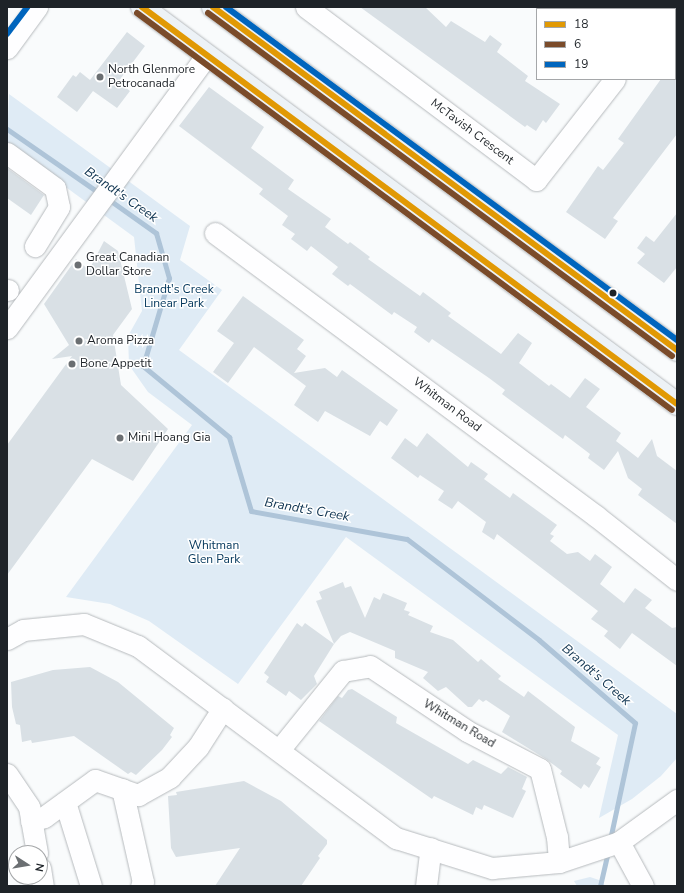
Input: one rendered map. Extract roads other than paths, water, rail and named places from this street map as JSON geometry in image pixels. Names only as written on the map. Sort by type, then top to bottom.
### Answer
[{"type":"main road","points":[[142,7],[677,404]]},
{"type":"main road","points":[[213,7],[677,350]]},
{"type":"street","points":[[7,48],[37,7]]},
{"type":"street","name":"McTavish Crescent","points":[[306,7],[536,180],[614,80]]},
{"type":"street","points":[[7,328],[207,55]]},
{"type":"street","points":[[7,153],[55,188],[58,208],[35,246]]},
{"type":"street","name":"Whitman Road","points":[[214,233],[590,512],[677,580]]},
{"type":"street","points":[[7,639],[23,630],[84,624],[138,646],[396,838],[492,868],[558,862],[619,842],[677,800]]},
{"type":"street","name":"Whitman Road","points":[[279,750],[342,670],[370,666],[467,731],[540,769],[557,837],[558,862]]},
{"type":"street","points":[[31,821],[44,817],[95,780],[130,792],[170,777],[198,747],[223,708]]},
{"type":"street","points":[[7,774],[28,807],[36,845]]},
{"type":"street","points":[[130,792],[143,882],[141,886]]},
{"type":"street","points":[[65,802],[92,886]]},
{"type":"street","points":[[619,842],[643,886]]},
{"type":"street","points":[[426,886],[431,848]]},
{"type":"waterway","name":"Brandt's Creek","points":[[7,129],[99,193]]},
{"type":"waterway","name":"Brandt's Creek","points":[[108,199],[156,233],[169,278],[143,366],[229,437],[251,511],[407,539],[539,640],[635,723],[610,840]]},
{"type":"waterway","name":"Brandt's Creek","points":[[600,886],[608,852]]},
{"type":"place","name":"North Glenmore Petrocanada","points":[[100,77]]},
{"type":"place","name":"Great Canadian Dollar Store","points":[[78,265]]},
{"type":"place","name":"Aroma Pizza","points":[[79,341]]},
{"type":"place","name":"Bone Appetit","points":[[72,364]]},
{"type":"place","name":"Mini Hoang Gia","points":[[120,438]]},
{"type":"park label","name":"Brandt's Creek Linear Park","points":[[174,297]]},
{"type":"park label","name":"Whitman Glen Park","points":[[214,553]]}]
